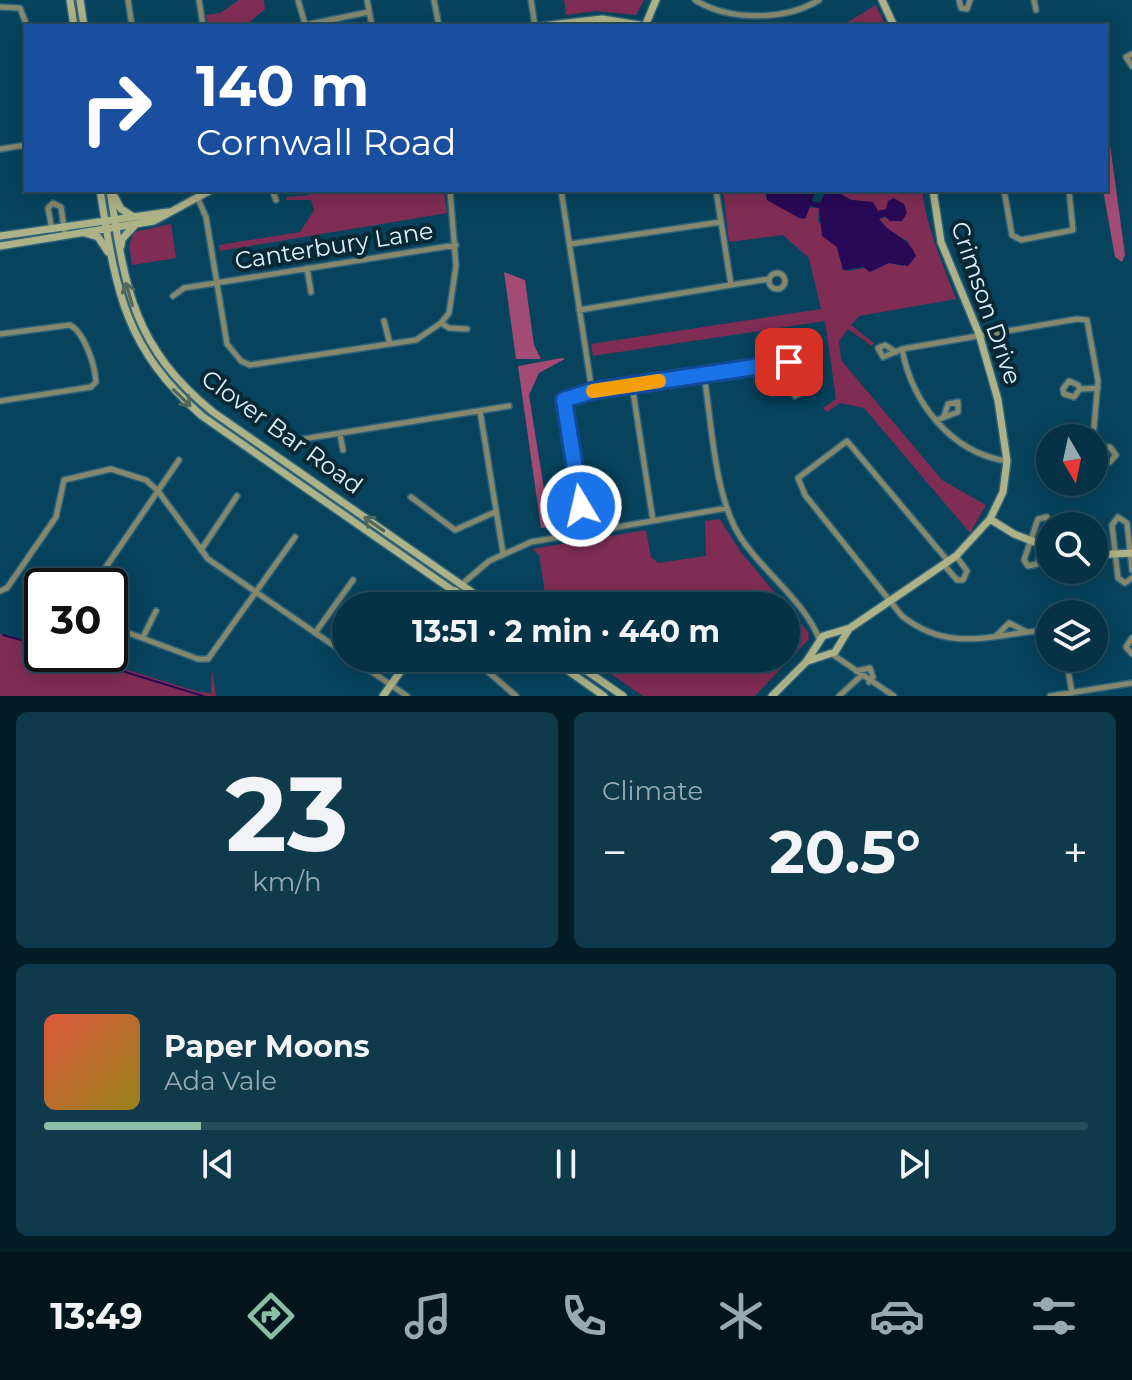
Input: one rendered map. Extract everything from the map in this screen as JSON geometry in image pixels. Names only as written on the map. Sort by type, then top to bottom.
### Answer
[{"type":"main road","points":[[70,0],[74,24]]},
{"type":"main road","points":[[80,0],[84,24]]},
{"type":"main road","points":[[645,24],[656,0]]},
{"type":"main road","points":[[885,1],[893,24]]},
{"type":"main road","points":[[559,24],[602,19],[632,24]]},
{"type":"main road","points":[[89,222],[98,210],[100,192]]},
{"type":"main road","name":"Clover Bar Road","points":[[100,192],[112,222],[129,298],[145,333],[166,367],[196,398],[456,591]]},
{"type":"main road","name":"Clover Bar Road","points":[[111,192],[112,222]]},
{"type":"main road","points":[[112,192],[121,209],[134,221]]},
{"type":"main road","points":[[0,246],[53,238],[89,222],[134,221],[170,212],[208,192]]},
{"type":"main road","name":"Crimson Drive","points":[[820,642],[831,634],[850,628],[893,601],[956,556],[990,519],[1003,492],[1007,461],[998,400],[979,334],[941,242],[933,192]]},
{"type":"main road","points":[[121,256],[122,239],[134,221]]},
{"type":"main road","points":[[83,233],[106,229],[112,222]]},
{"type":"main road","points":[[0,236],[52,228],[83,233],[98,237],[111,256]]},
{"type":"main road","name":"Clover Bar Road","points":[[106,229],[117,291],[131,329],[151,363],[185,401],[456,591]]},
{"type":"main road","points":[[990,519],[1036,543]]},
{"type":"main road","points":[[1108,555],[1131,553]]},
{"type":"main road","name":"Crimson Drive","points":[[839,646],[850,628]]},
{"type":"main road","points":[[806,662],[839,646],[831,634]]},
{"type":"main road","points":[[772,696],[806,662],[820,642],[828,653]]},
{"type":"main road","points":[[383,696],[400,672]]},
{"type":"main road","points":[[570,672],[604,696]]},
{"type":"main road","points":[[588,672],[623,696]]},
{"type":"street","points":[[128,0],[132,24]]},
{"type":"street","points":[[199,0],[203,24]]},
{"type":"street","points":[[298,0],[303,24]]},
{"type":"street","points":[[367,0],[372,24]]},
{"type":"street","points":[[434,0],[439,24]]},
{"type":"street","points":[[531,0],[535,24]]},
{"type":"street","points":[[695,0],[715,9],[771,15],[819,0]]},
{"type":"street","points":[[959,0],[961,8],[967,9],[970,0]]},
{"type":"street","points":[[1034,0],[1036,10]]},
{"type":"street","points":[[0,7],[20,8],[26,24]]},
{"type":"street","points":[[308,24],[369,12]]},
{"type":"street","points":[[1132,54],[1126,57],[1132,66]]},
{"type":"street","points":[[0,149],[24,145]]},
{"type":"street","points":[[273,192],[276,200]]},
{"type":"street","points":[[198,199],[206,217],[227,344],[241,361],[250,365],[416,340],[441,323],[449,313],[456,245],[450,192]]},
{"type":"street","points":[[561,192],[592,391]]},
{"type":"street","points":[[716,192],[731,285]]},
{"type":"street","points":[[1004,192],[1012,235],[1021,240],[1073,230],[1069,192]]},
{"type":"street","points":[[53,238],[48,208],[53,203],[61,207],[65,231]]},
{"type":"street","points":[[570,244],[721,222]]},
{"type":"street","name":"Canterbury Lane","points":[[173,296],[184,288],[456,245]]},
{"type":"street","points":[[307,268],[311,292]]},
{"type":"street","points":[[579,310],[769,279]]},
{"type":"street","points":[[1007,461],[967,449],[937,420],[911,385],[899,350],[979,334],[1087,320],[1098,388],[1094,424]]},
{"type":"street","points":[[384,321],[390,344]]},
{"type":"street","points":[[441,323],[449,328],[467,329]]},
{"type":"street","points":[[0,334],[70,325],[77,329],[95,372],[96,382],[91,387],[0,401]]},
{"type":"street","points":[[585,532],[564,400],[592,391],[789,362],[796,365],[798,377]]},
{"type":"street","points":[[704,375],[727,508],[741,538],[812,623],[820,642]]},
{"type":"street","points":[[632,385],[653,521]]},
{"type":"street","points":[[1080,389],[1098,388]]},
{"type":"street","points":[[296,444],[303,439],[509,406]]},
{"type":"street","points":[[480,411],[503,553]]},
{"type":"street","points":[[937,420],[944,416]]},
{"type":"street","points":[[340,434],[343,450]]},
{"type":"street","points":[[956,556],[967,571],[963,580],[957,580],[847,441],[841,442],[798,478],[798,485],[902,616],[922,631],[945,639],[1036,631]]},
{"type":"street","points":[[1108,447],[1116,455],[1108,462]]},
{"type":"street","points":[[105,568],[179,460]]},
{"type":"street","points":[[0,591],[7,588],[56,517],[64,480],[111,469],[137,475],[158,491],[201,550],[332,645]]},
{"type":"street","points":[[201,550],[237,496]]},
{"type":"street","points":[[411,497],[455,530],[495,512]]},
{"type":"street","points":[[456,591],[503,553],[531,542],[727,508]]},
{"type":"street","points":[[1132,570],[1127,523],[1118,517],[1112,525],[1113,555],[1121,582],[1132,578]]},
{"type":"street","points":[[1036,524],[1024,560],[1028,566],[1036,564]]},
{"type":"street","points":[[128,632],[198,659],[208,659],[295,537]]},
{"type":"street","points":[[315,633],[353,580]]},
{"type":"street","points":[[143,637],[156,611]]},
{"type":"street","points":[[812,623],[831,634]]},
{"type":"street","points":[[995,637],[1009,623],[1027,632]]},
{"type":"street","points":[[1132,638],[1126,647],[1132,654]]},
{"type":"street","points":[[839,646],[847,664]]},
{"type":"street","points":[[828,653],[894,696]]},
{"type":"street","points":[[839,696],[858,674],[870,668],[873,677],[869,682]]},
{"type":"street","points":[[373,672],[407,696]]},
{"type":"street","points":[[488,672],[516,696]]},
{"type":"street","points":[[1068,672],[1072,693]]},
{"type":"street","points":[[1050,696],[1132,683]]},
{"type":"shaded area","points":[[239,0],[264,0],[265,9],[247,24],[208,24],[206,15],[220,13]]},
{"type":"shaded area","points":[[564,0],[644,0],[636,15],[596,11],[566,15]]},
{"type":"shaded area","points":[[876,5],[884,22],[880,24],[844,24]]},
{"type":"shaded area","points":[[1108,130],[1125,255],[1122,262],[1115,257],[1103,192],[1108,192]]},
{"type":"shaded area","points":[[309,192],[444,192],[447,213],[220,251],[219,245],[300,232],[314,210],[311,200],[286,200],[287,197],[310,195]]},
{"type":"shaded area","points":[[723,192],[769,192],[766,194],[767,200],[778,206],[819,208],[818,221],[837,247],[843,270],[889,263],[904,266],[909,242],[890,231],[879,219],[888,217],[886,209],[878,211],[873,202],[851,200],[837,192],[922,192],[931,232],[956,299],[859,316],[851,325],[874,343],[872,346],[848,329],[839,341],[841,360],[942,480],[986,505],[970,533],[864,408],[840,403],[827,412],[823,408],[836,399],[825,321],[593,356],[591,344],[821,309],[809,258],[783,235],[729,242]]},
{"type":"shaded area","points":[[814,192],[812,201],[820,203],[826,192],[837,192],[851,200],[873,202],[878,211],[886,209],[888,201],[894,198],[904,204],[907,213],[902,221],[890,221],[885,216],[879,219],[909,244],[916,256],[908,266],[889,263],[870,272],[863,267],[843,270],[837,247],[822,236],[819,208],[810,206],[805,219],[799,218],[767,200],[766,194]]},
{"type":"shaded area","points":[[171,224],[176,258],[132,265],[129,245],[134,232]]},
{"type":"shaded area","points":[[504,272],[525,280],[534,345],[541,359],[516,359]]},
{"type":"shaded area","points":[[565,359],[539,373],[529,395],[550,527],[541,528],[518,366]]},
{"type":"shaded area","points":[[720,519],[740,551],[774,592],[545,592],[539,555],[532,549],[646,530],[651,557],[658,563],[706,556],[705,521]]},
{"type":"shaded area","points":[[800,623],[808,632],[809,639],[800,648]]},
{"type":"shaded area","points":[[0,634],[24,640],[24,672],[128,670],[211,693],[212,669],[216,696],[0,696]]},
{"type":"shaded area","points":[[608,672],[778,672],[755,696],[643,696]]},
{"type":"waterway","points":[[3,635],[24,641]]},
{"type":"waterway","points":[[125,672],[203,696]]},
{"type":"slow traffic","points":[[593,391],[659,381]]},
{"type":"route","points":[[581,506],[564,400],[578,393],[789,362]]}]
